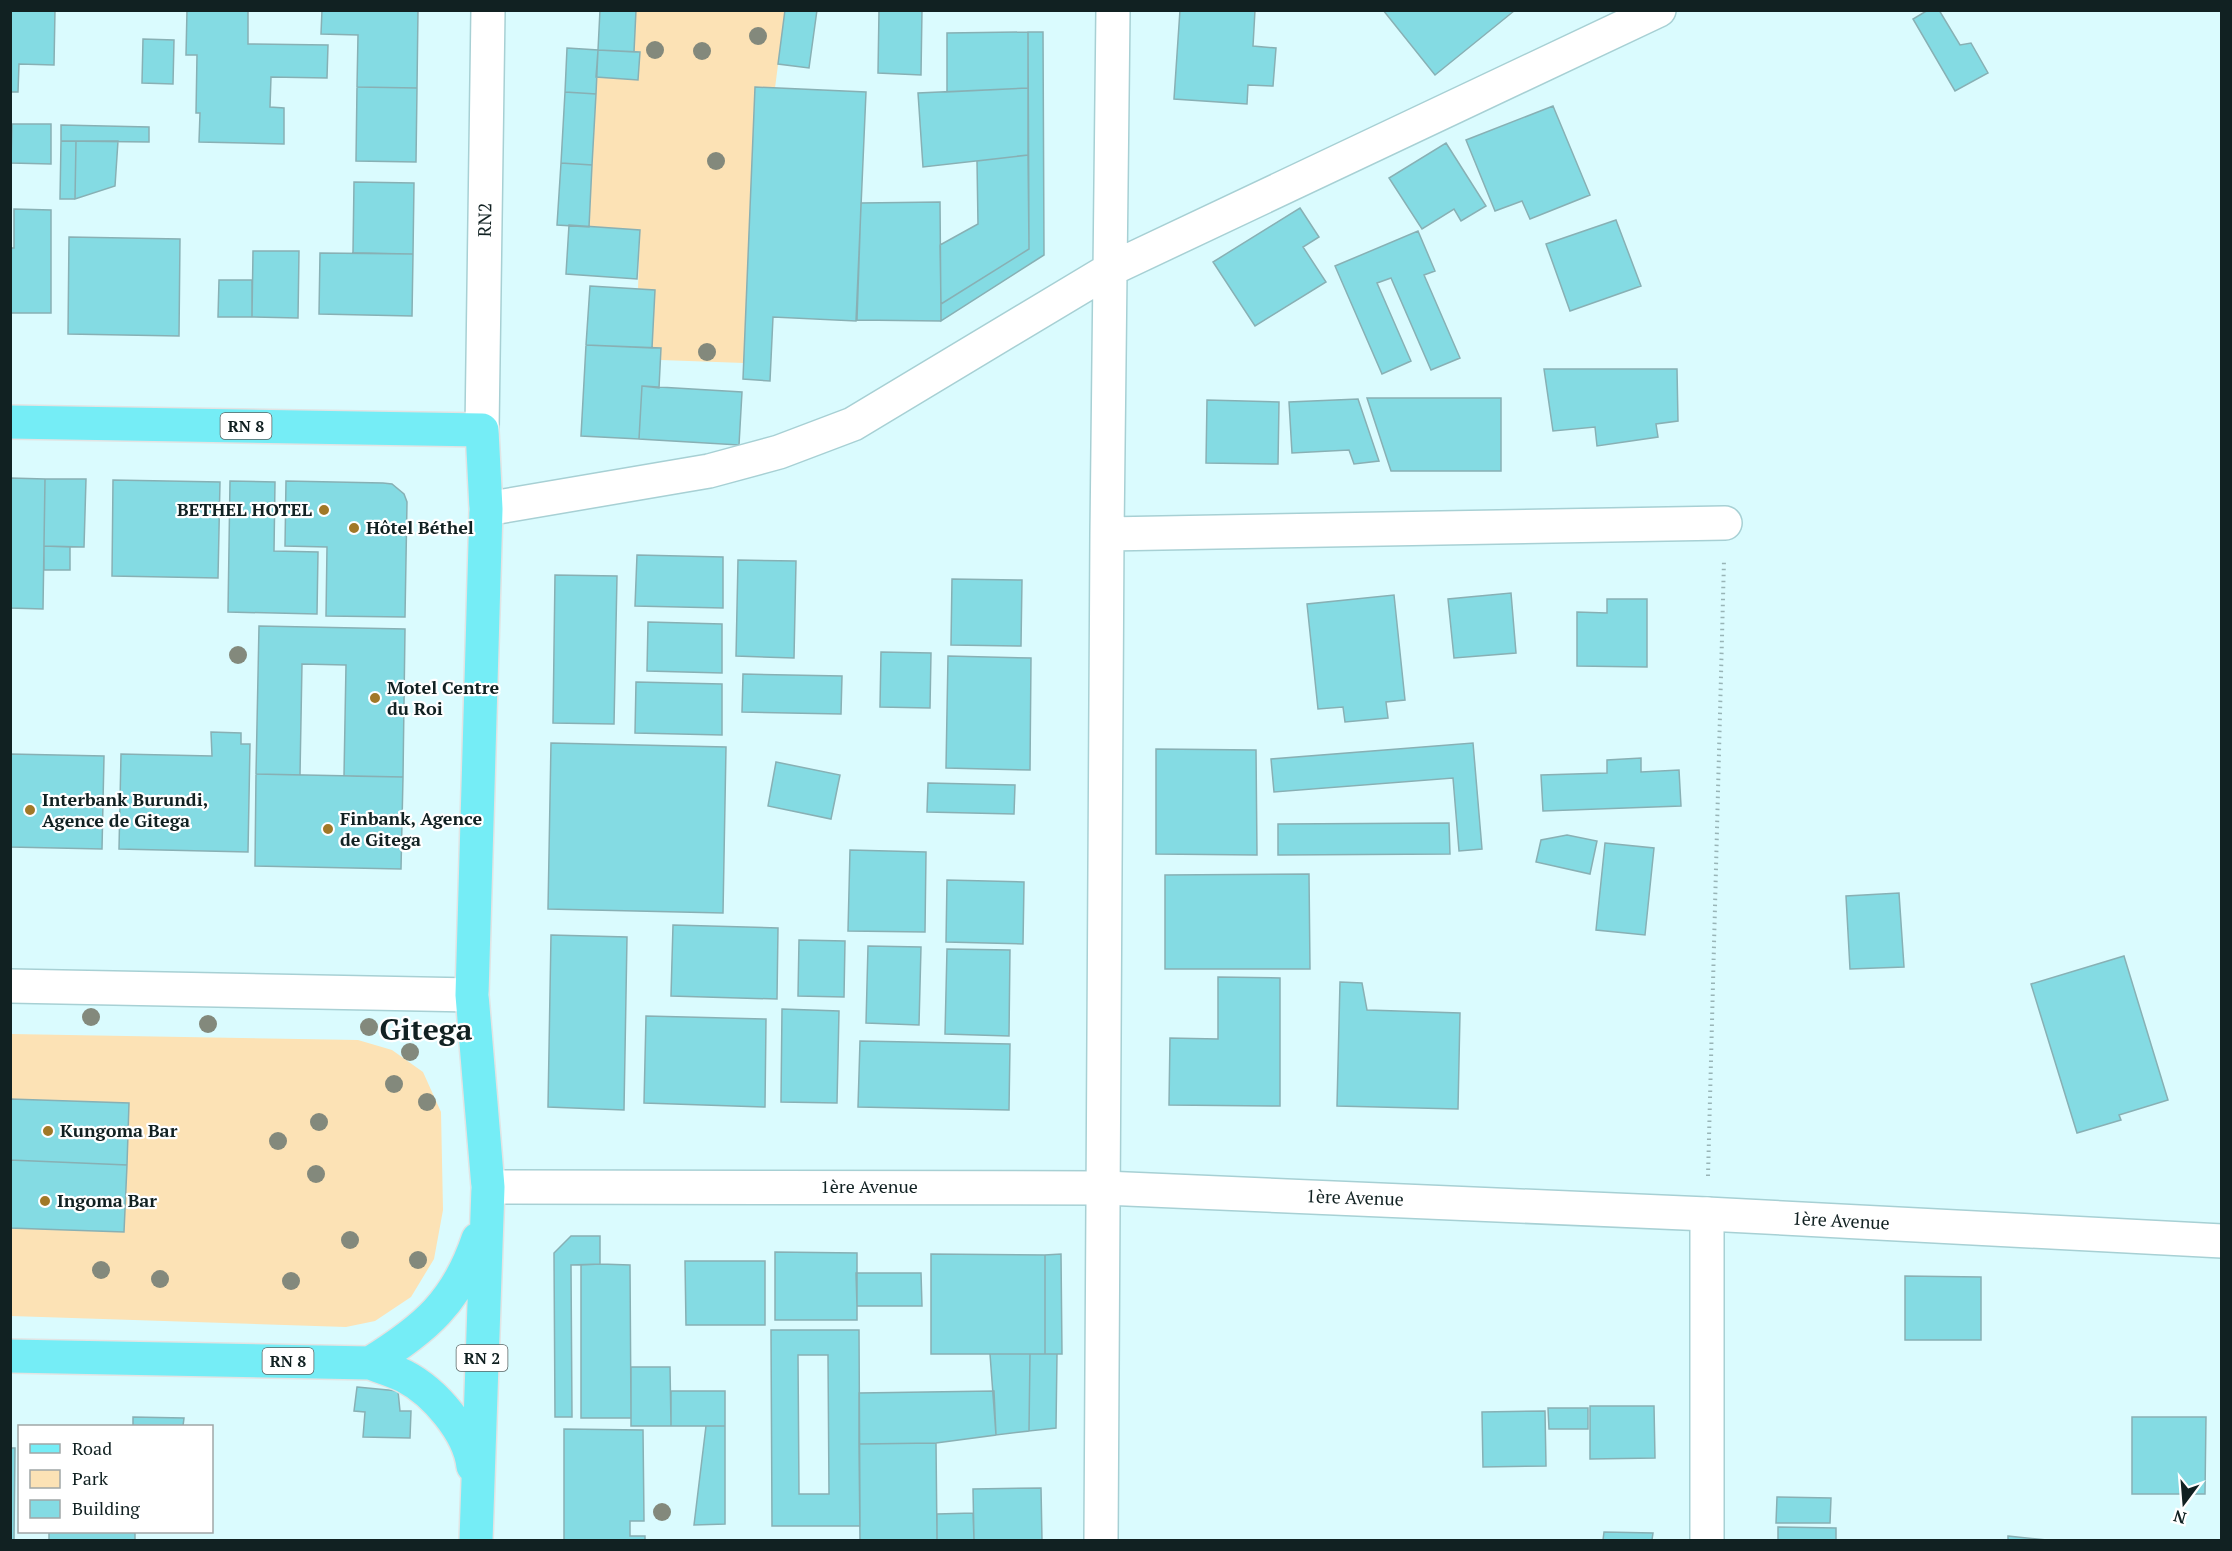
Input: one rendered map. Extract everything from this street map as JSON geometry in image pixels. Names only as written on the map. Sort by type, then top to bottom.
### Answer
[{"type":"main road","name":"RN 8","points":[[10,422],[482,430]]},
{"type":"main road","name":"RN 2","points":[[476,1540],[487,1201],[472,995],[486,509],[482,430]]},
{"type":"main road","points":[[370,1363],[428,1323],[450,1298],[470,1265],[487,1201]]},
{"type":"main road","name":"RN 8","points":[[10,1356],[370,1363],[405,1377],[436,1399],[458,1427],[472,1459],[477,1501]]},
{"type":"street","name":"RN2","points":[[482,430],[488,10]]},
{"type":"street","points":[[1101,1540],[1107,534],[1113,10]]},
{"type":"street","points":[[486,509],[709,471],[779,452],[853,424],[1111,269],[1659,10]]},
{"type":"street","points":[[1107,534],[1725,523]]},
{"type":"street","points":[[10,986],[472,995]]},
{"type":"street","name":"1ère Avenue","points":[[487,1201],[1104,1188],[1707,1214],[2222,1241]]},
{"type":"street","points":[[1707,1214],[1707,1540]]},
{"type":"path","points":[[1707,1214],[1725,523]]},
{"type":"green space","points":[[636,11],[785,11],[775,88],[755,87],[744,363],[661,360],[661,349],[652,348],[638,289],[640,230],[589,227],[596,77],[638,80],[640,53],[634,52]]},
{"type":"green space","points":[[11,1034],[358,1040],[392,1050],[423,1072],[441,1112],[443,1210],[434,1259],[411,1297],[375,1321],[346,1327],[11,1316]]},
{"type":"building","points":[[10,10],[55,10],[54,65],[19,64],[18,92],[10,92]]},
{"type":"building","points":[[187,10],[248,10],[248,44],[328,45],[327,78],[271,77],[270,107],[284,108],[284,144],[199,142],[200,113],[196,113],[197,55],[186,55]]},
{"type":"building","points":[[322,10],[418,10],[417,88],[357,87],[358,35],[321,34]]},
{"type":"building","points":[[600,10],[636,10],[634,52],[598,50]]},
{"type":"building","points":[[785,10],[817,10],[809,68],[778,64]]},
{"type":"building","points":[[879,10],[922,10],[921,75],[878,73]]},
{"type":"building","points":[[1180,10],[1255,10],[1253,46],[1276,48],[1273,86],[1248,85],[1247,104],[1174,99]]},
{"type":"building","points":[[1383,10],[1514,10],[1514,11],[1435,75]]},
{"type":"building","points":[[1928,10],[1939,10],[1960,45],[1971,43],[1988,73],[1955,91],[1913,19]]},
{"type":"building","points":[[1028,32],[1028,88],[947,92],[947,33]]},
{"type":"building","points":[[1028,32],[1043,32],[1044,255],[941,321],[941,304],[1029,249]]},
{"type":"building","points":[[143,39],[174,40],[173,84],[142,83]]},
{"type":"building","points":[[567,48],[598,50],[596,94],[565,92]]},
{"type":"building","points":[[598,50],[640,52],[638,80],[596,77]]},
{"type":"building","points":[[357,87],[417,88],[416,162],[356,161]]},
{"type":"building","points":[[755,87],[866,92],[856,321],[773,317],[770,381],[743,379]]},
{"type":"building","points":[[1028,88],[1028,155],[923,167],[918,93]]},
{"type":"building","points":[[565,92],[596,94],[592,165],[561,163]]},
{"type":"building","points":[[1553,106],[1590,195],[1530,219],[1522,201],[1495,211],[1466,140]]},
{"type":"building","points":[[12,124],[51,124],[51,164],[11,163]]},
{"type":"building","points":[[61,125],[149,127],[149,142],[61,141]]},
{"type":"building","points":[[61,141],[76,141],[75,199],[60,199]]},
{"type":"building","points":[[76,141],[118,141],[115,186],[75,199]]},
{"type":"building","points":[[1446,143],[1486,206],[1461,221],[1454,209],[1422,229],[1389,178]]},
{"type":"building","points":[[1028,155],[1029,249],[941,304],[940,245],[978,224],[977,161]]},
{"type":"building","points":[[561,163],[592,165],[589,227],[557,225]]},
{"type":"building","points":[[354,182],[414,183],[413,254],[353,253]]},
{"type":"building","points":[[940,202],[941,321],[857,320],[861,203]]},
{"type":"building","points":[[1300,208],[1319,237],[1303,247],[1326,282],[1255,326],[1213,262]]},
{"type":"building","points":[[14,209],[51,210],[51,313],[10,313],[10,248],[14,248]]},
{"type":"building","points":[[1616,220],[1641,286],[1570,311],[1546,244]]},
{"type":"building","points":[[569,225],[640,230],[637,279],[566,274]]},
{"type":"building","points":[[1418,231],[1435,271],[1424,275],[1460,358],[1431,370],[1391,278],[1377,283],[1411,361],[1382,374],[1335,266]]},
{"type":"building","points":[[69,237],[180,239],[179,336],[68,334]]},
{"type":"building","points":[[253,251],[299,251],[298,318],[252,317]]},
{"type":"building","points":[[320,253],[413,254],[412,316],[319,314]]},
{"type":"building","points":[[219,280],[252,280],[252,317],[218,317]]},
{"type":"building","points":[[590,286],[655,290],[652,348],[586,345]]},
{"type":"building","points":[[586,345],[661,348],[659,388],[642,386],[639,439],[581,436]]},
{"type":"building","points":[[1544,369],[1677,369],[1678,421],[1656,424],[1658,437],[1597,446],[1595,427],[1553,431]]},
{"type":"building","points":[[642,386],[742,392],[739,445],[639,439]]},
{"type":"building","points":[[1367,398],[1501,398],[1501,471],[1391,471]]},
{"type":"building","points":[[1358,399],[1379,461],[1354,464],[1349,450],[1292,453],[1289,402]]},
{"type":"building","points":[[1207,400],[1279,402],[1278,464],[1206,463]]},
{"type":"building","points":[[10,478],[45,479],[43,609],[10,608]]},
{"type":"building","points":[[45,479],[86,479],[84,547],[44,546]]},
{"type":"building","points":[[113,480],[220,482],[218,578],[112,576]]},
{"type":"building","points":[[230,481],[275,482],[274,551],[318,552],[317,614],[228,612]]},
{"type":"building","points":[[286,481],[383,483],[392,484],[404,494],[407,502],[405,617],[326,616],[327,547],[285,546]]},
{"type":"building","points":[[44,546],[70,547],[70,570],[44,570]]},
{"type":"building","points":[[637,555],[723,557],[723,608],[635,606]]},
{"type":"building","points":[[738,560],[796,561],[794,658],[736,656]]},
{"type":"building","points":[[555,575],[617,576],[614,724],[553,723]]},
{"type":"building","points":[[952,579],[1022,580],[1021,646],[951,645]]},
{"type":"building","points":[[1511,593],[1516,653],[1454,658],[1448,599]]},
{"type":"building","points":[[1394,595],[1405,700],[1386,702],[1388,718],[1345,722],[1343,707],[1318,709],[1307,604]]},
{"type":"building","points":[[1607,599],[1647,599],[1647,667],[1577,666],[1577,612],[1607,613]]},
{"type":"building","points":[[648,622],[722,624],[722,673],[647,671]]},
{"type":"building","points":[[259,626],[405,629],[403,777],[344,776],[346,665],[302,664],[300,775],[256,774]]},
{"type":"building","points":[[881,652],[931,653],[930,708],[880,707]]},
{"type":"building","points":[[948,656],[1031,658],[1030,770],[946,768]]},
{"type":"building","points":[[743,674],[842,676],[841,714],[742,712]]},
{"type":"building","points":[[636,682],[722,684],[722,735],[635,733]]},
{"type":"building","points":[[211,732],[241,733],[241,744],[250,744],[248,852],[119,849],[121,754],[212,756]]},
{"type":"building","points":[[551,743],[726,747],[723,913],[548,909]]},
{"type":"building","points":[[1473,743],[1482,849],[1459,851],[1453,778],[1274,792],[1271,759]]},
{"type":"building","points":[[1156,749],[1256,750],[1257,855],[1156,854]]},
{"type":"building","points":[[10,754],[104,756],[102,849],[10,847]]},
{"type":"building","points":[[1641,758],[1641,772],[1679,770],[1681,806],[1543,811],[1541,775],[1607,773],[1607,760]]},
{"type":"building","points":[[776,762],[840,775],[831,819],[768,806]]},
{"type":"building","points":[[256,774],[403,777],[401,869],[255,866]]},
{"type":"building","points":[[928,783],[1015,785],[1014,814],[927,812]]},
{"type":"building","points":[[1449,823],[1450,854],[1278,855],[1278,824]]},
{"type":"building","points":[[1567,835],[1597,841],[1590,874],[1536,862],[1541,840]]},
{"type":"building","points":[[1605,843],[1654,848],[1645,935],[1596,930]]},
{"type":"building","points":[[850,850],[926,852],[925,932],[848,931]]},
{"type":"building","points":[[1309,874],[1310,969],[1165,969],[1165,875]]},
{"type":"building","points":[[947,880],[1024,882],[1023,944],[946,942]]},
{"type":"building","points":[[1899,893],[1904,967],[1850,969],[1846,896]]},
{"type":"building","points":[[673,925],[778,928],[777,999],[671,996]]},
{"type":"building","points":[[551,935],[627,937],[624,1110],[548,1107]]},
{"type":"building","points":[[799,940],[845,941],[844,997],[798,996]]},
{"type":"building","points":[[868,946],[921,947],[919,1025],[866,1023]]},
{"type":"building","points":[[947,949],[1010,950],[1009,1036],[945,1034]]},
{"type":"building","points":[[2124,956],[2168,1100],[2119,1115],[2121,1120],[2077,1133],[2031,984]]},
{"type":"building","points":[[1218,977],[1280,978],[1280,1106],[1169,1105],[1170,1038],[1218,1039]]},
{"type":"building","points":[[1340,982],[1362,983],[1367,1010],[1460,1013],[1458,1109],[1337,1106]]},
{"type":"building","points":[[782,1009],[839,1011],[837,1103],[781,1102]]},
{"type":"building","points":[[646,1016],[766,1019],[765,1107],[644,1103]]},
{"type":"building","points":[[860,1041],[1010,1044],[1009,1110],[858,1107]]},
{"type":"building","points":[[10,1099],[129,1103],[127,1165],[10,1160]]},
{"type":"building","points":[[10,1160],[127,1165],[124,1232],[10,1228]]},
{"type":"building","points":[[571,1236],[600,1236],[600,1264],[571,1265],[572,1417],[555,1417],[554,1253]]},
{"type":"building","points":[[775,1252],[857,1253],[857,1320],[775,1320]]},
{"type":"building","points":[[931,1254],[1045,1255],[1045,1354],[931,1354]]},
{"type":"building","points":[[1061,1254],[1062,1354],[1045,1354],[1045,1255]]},
{"type":"building","points":[[685,1261],[765,1261],[765,1325],[686,1325]]},
{"type":"building","points":[[581,1265],[630,1265],[631,1418],[581,1418]]},
{"type":"building","points":[[856,1273],[921,1273],[922,1306],[857,1306]]},
{"type":"building","points":[[1905,1276],[1981,1277],[1981,1340],[1905,1340]]},
{"type":"building","points":[[771,1330],[859,1330],[860,1526],[772,1526]],"holes":[[[798,1355],[828,1355],[829,1494],[799,1494]]]},
{"type":"building","points":[[990,1354],[1030,1354],[1029,1431],[996,1435]]},
{"type":"building","points":[[1030,1354],[1057,1354],[1056,1428],[1029,1431]]},
{"type":"building","points":[[631,1367],[670,1367],[671,1426],[631,1426]]},
{"type":"building","points":[[357,1387],[398,1391],[400,1411],[411,1411],[410,1438],[363,1437],[365,1412],[354,1411]]},
{"type":"building","points":[[671,1391],[725,1391],[725,1426],[671,1426]]},
{"type":"building","points":[[994,1391],[996,1435],[936,1443],[859,1444],[859,1393]]},
{"type":"building","points":[[1590,1406],[1654,1406],[1655,1458],[1590,1459]]},
{"type":"building","points":[[1548,1408],[1588,1408],[1588,1429],[1549,1429]]},
{"type":"building","points":[[1545,1411],[1546,1466],[1483,1467],[1482,1412]]},
{"type":"building","points":[[133,1417],[184,1418],[183,1425],[133,1425]]},
{"type":"building","points":[[2132,1417],[2206,1417],[2205,1494],[2132,1494]]},
{"type":"building","points":[[706,1426],[725,1426],[725,1524],[694,1525]]},
{"type":"building","points":[[564,1429],[643,1430],[644,1521],[630,1521],[630,1536],[645,1536],[645,1540],[564,1540]]},
{"type":"building","points":[[936,1443],[937,1540],[860,1540],[859,1444]]},
{"type":"building","points":[[10,1448],[15,1448],[14,1540],[10,1540]]},
{"type":"building","points":[[1041,1488],[1042,1540],[974,1540],[973,1489]]},
{"type":"building","points":[[1777,1497],[1831,1498],[1830,1523],[1776,1523]]},
{"type":"building","points":[[973,1513],[974,1540],[937,1540],[937,1514]]},
{"type":"building","points":[[1778,1527],[1836,1528],[1836,1540],[1778,1540]]},
{"type":"building","points":[[1604,1532],[1653,1533],[1652,1540],[1603,1540]]},
{"type":"building","points":[[49,1533],[135,1533],[135,1540],[49,1540]]},
{"type":"building","points":[[2008,1536],[2047,1540],[2008,1540]]},
{"type":"place","name":"BETHEL HOTEL","points":[[324,510]]},
{"type":"place","name":"Hôtel Béthel","points":[[354,528]]},
{"type":"place","name":"Motel Centre du Roi","points":[[375,698]]},
{"type":"place","name":"Interbank Burundi, Agence de Gitega","points":[[30,810]]},
{"type":"place","name":"Finbank, Agence de Gitega","points":[[328,829]]},
{"type":"place","name":"Kungoma Bar","points":[[48,1131]]},
{"type":"place","name":"Ingoma Bar","points":[[45,1201]]},
{"type":"district","name":"Gitega","points":[[426,1030]]}]
